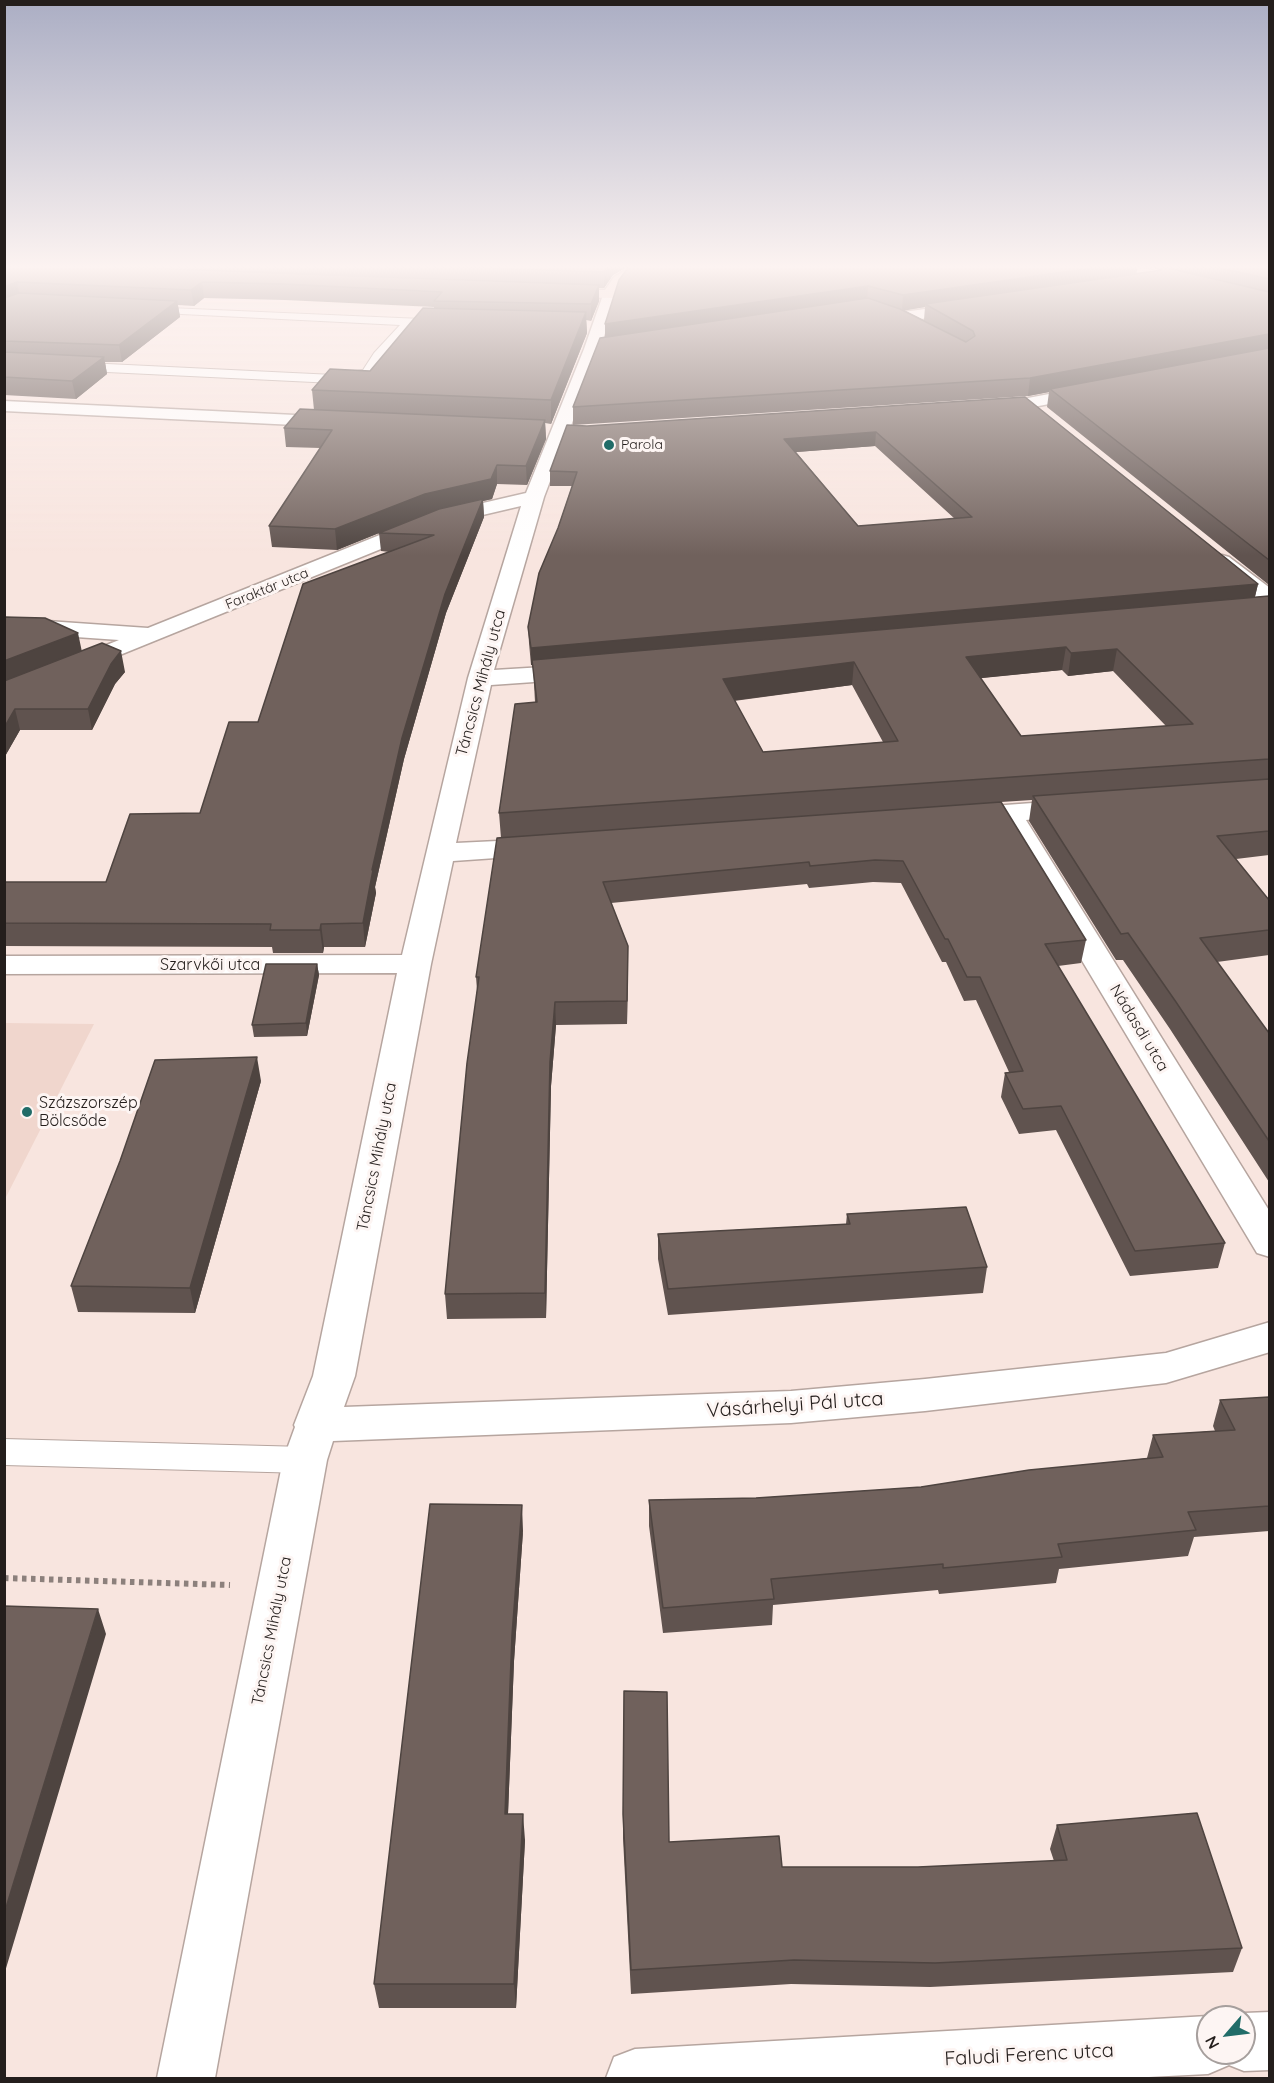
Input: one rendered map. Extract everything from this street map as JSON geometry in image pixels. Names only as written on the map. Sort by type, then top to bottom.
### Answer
[{"type":"street","name":"Táncsics Mihály utca","points":[[186,2079],[310,1442],[334,1376],[415,964],[480,678],[534,497],[569,433],[588,362]]},
{"type":"street","points":[[968,407],[1035,409],[1112,387]]},
{"type":"street","points":[[4,406],[353,423]]},
{"type":"street","points":[[536,432],[569,433]]},
{"type":"street","name":"Faraktár utca","points":[[4,695],[435,520],[534,497]]},
{"type":"street","points":[[1206,548],[1263,606]]},
{"type":"street","points":[[4,625],[154,636]]},
{"type":"street","points":[[480,678],[595,670]]},
{"type":"street","points":[[936,818],[1103,806]]},
{"type":"street","name":"Nádasdi utca","points":[[1008,813],[1269,1244]]},
{"type":"street","points":[[439,853],[567,845]]},
{"type":"street","name":"Szarvkői utca","points":[[4,965],[415,964]]},
{"type":"street","name":"Vásárhelyi Pál utca","points":[[310,1442],[903,1397],[1166,1368],[1269,1337]]},
{"type":"street","name":"Faludi Ferenc utca","points":[[635,2079],[1196,2046]]},
{"type":"lane","points":[[4,363],[334,379],[367,373],[376,362]]},
{"type":"lane","points":[[4,1452],[310,1442]]},
{"type":"path","points":[[4,1578],[230,1585]]},
{"type":"shaded area","name":"Százszorszép Bölcsőde","points":[[4,1023],[94,1024],[5,1199]]},
{"type":"building","points":[[4,362],[97,362],[72,381],[4,377]]},
{"type":"building","points":[[377,362],[566,362],[551,400],[312,390],[330,369],[370,371]]},
{"type":"building","points":[[591,362],[1116,362],[1030,378],[573,407]]},
{"type":"building","points":[[1193,362],[1269,362],[1269,560],[1050,389]]},
{"type":"building","points":[[1025,397],[1258,584],[531,648],[528,627],[539,573],[558,528],[577,472],[550,471],[567,425],[587,426]],"holes":[[[876,432],[972,517],[858,526],[784,439]]]},
{"type":"building","points":[[300,409],[545,420],[526,466],[497,465],[491,479],[425,494],[335,529],[269,526],[332,430],[284,428]]},
{"type":"building","points":[[483,499],[445,594],[402,738],[372,870],[363,923],[321,924],[320,930],[270,930],[271,924],[4,923],[4,882],[106,882],[130,814],[200,813],[229,722],[258,722],[303,584],[434,535],[379,533],[439,509]]},
{"type":"building","points":[[1269,596],[1269,759],[499,813],[515,704],[537,702],[532,660]],"holes":[[[1066,647],[1071,653],[1117,649],[1193,724],[1021,736],[966,657]],[[854,662],[898,741],[763,752],[723,679]]]},
{"type":"building","points":[[4,617],[45,618],[78,633],[4,661]]},
{"type":"building","points":[[102,643],[121,651],[111,664],[88,709],[15,709],[4,728],[4,681]]},
{"type":"building","points":[[1269,779],[1269,831],[1217,836],[1269,900],[1269,930],[1200,938],[1269,1033],[1269,1141],[1128,933],[1121,934],[1033,796]]},
{"type":"building","points":[[1001,802],[1086,940],[1045,944],[1225,1243],[1135,1251],[1061,1106],[1023,1109],[1005,1073],[1023,1071],[980,977],[967,977],[903,861],[875,860],[810,866],[809,862],[603,882],[628,946],[627,1001],[555,1002],[550,1062],[545,1293],[445,1294],[467,1063],[479,977],[476,977],[497,838]]},
{"type":"building","points":[[266,964],[317,964],[306,1023],[252,1025]]},
{"type":"building","points":[[257,1057],[190,1288],[71,1286],[120,1161],[155,1060]]},
{"type":"building","points":[[966,1207],[987,1267],[668,1289],[658,1234],[850,1224],[847,1214]]},
{"type":"building","points":[[1269,1397],[1269,1506],[1188,1512],[1196,1530],[1058,1544],[1062,1557],[943,1568],[943,1564],[771,1579],[774,1599],[663,1608],[649,1500],[756,1498],[921,1487],[1029,1470],[1163,1457],[1153,1435],[1235,1430],[1220,1400]]},
{"type":"building","points":[[430,1504],[522,1505],[512,1635],[505,1814],[523,1814],[514,1984],[374,1984]]},
{"type":"building","points":[[4,1606],[98,1609],[4,1914]]},
{"type":"building","points":[[624,1691],[667,1692],[669,1842],[779,1836],[782,1867],[918,1867],[1067,1860],[1057,1825],[1197,1813],[1242,1948],[935,1963],[794,1960],[631,1970],[623,1814]]},
{"type":"place","name":"Parola","points":[[609,445]]},
{"type":"place","name":"Százszorszép Bölcsőde","points":[[27,1112]]}]
